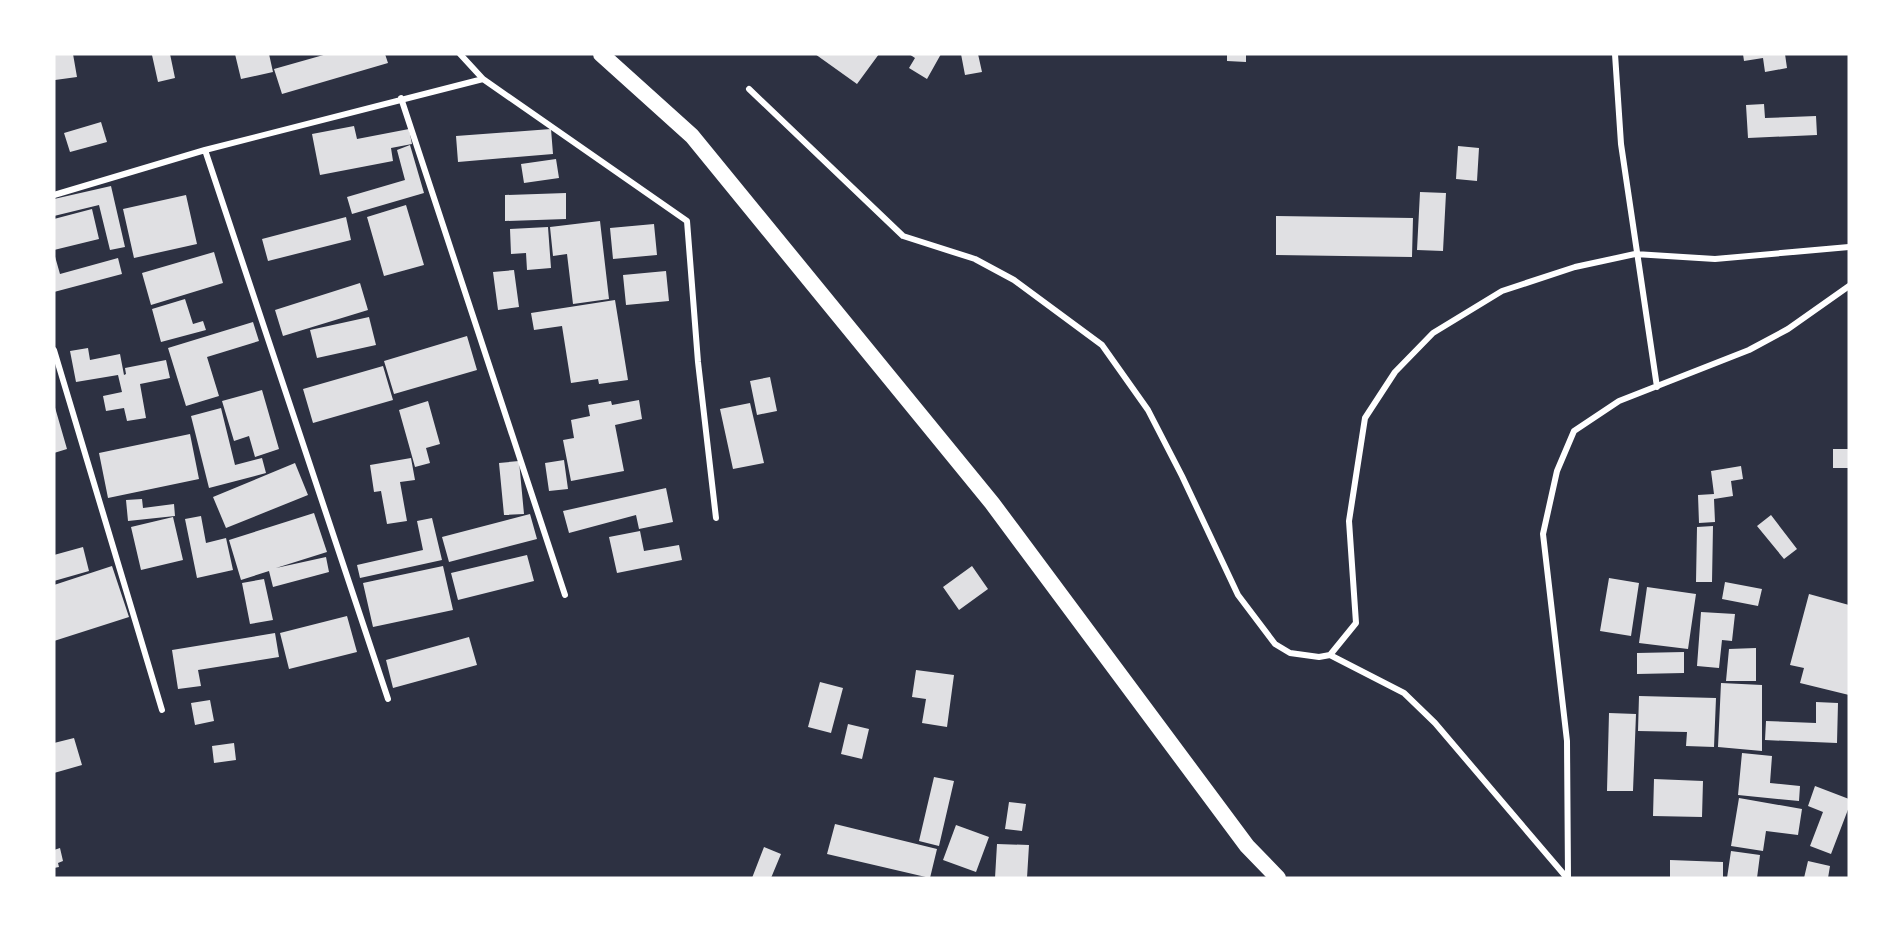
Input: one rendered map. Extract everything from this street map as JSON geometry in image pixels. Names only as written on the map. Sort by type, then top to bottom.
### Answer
[{"type":"highway","points":[[601,54],[692,136],[992,503],[1247,846],[1278,878]]},
{"type":"street","points":[[460,54],[483,79],[687,221],[698,362],[716,518]]},
{"type":"street","points":[[1615,54],[1621,144],[1635,254],[1657,387]]},
{"type":"street","points":[[54,195],[205,150],[401,98],[483,79]]},
{"type":"street","points":[[749,88],[903,236],[975,259],[1014,280],[1102,345],[1148,410],[1238,595],[1275,644],[1290,653],[1319,657],[1330,655],[1404,693],[1435,723],[1567,878]]},
{"type":"street","points":[[401,98],[565,595]]},
{"type":"street","points":[[205,150],[388,699]]},
{"type":"street","points":[[1330,655],[1356,623],[1349,521],[1365,418],[1395,372],[1433,333],[1502,291],[1575,267],[1635,254],[1715,259],[1849,247]]},
{"type":"street","points":[[1567,878],[1567,741],[1544,534],[1557,471],[1574,431],[1619,401],[1749,350],[1788,329],[1849,286]]},
{"type":"street","points":[[54,350],[162,710]]},
{"type":"building","points":[[54,54],[73,54],[77,77],[55,80]]},
{"type":"building","points":[[170,54],[175,78],[158,82],[152,55]]},
{"type":"building","points":[[235,54],[269,54],[273,72],[241,79]]},
{"type":"building","points":[[327,54],[385,54],[388,63],[282,94],[274,69]]},
{"type":"building","points":[[815,54],[879,54],[857,84]]},
{"type":"building","points":[[909,54],[941,54],[927,79],[909,68],[915,58]]},
{"type":"building","points":[[961,54],[978,54],[982,72],[965,75]]},
{"type":"building","points":[[1227,54],[1246,54],[1246,62],[1227,61]]},
{"type":"building","points":[[1743,54],[1785,54],[1787,68],[1765,72],[1763,58],[1744,61]]},
{"type":"building","points":[[1764,104],[1765,118],[1816,116],[1817,135],[1748,138],[1746,105]]},
{"type":"building","points":[[101,122],[107,142],[70,152],[64,133]]},
{"type":"building","points":[[354,126],[357,139],[409,129],[412,144],[391,148],[393,161],[320,175],[312,134]]},
{"type":"building","points":[[551,129],[553,154],[458,162],[456,136]]},
{"type":"building","points":[[410,145],[424,193],[352,214],[347,197],[405,180],[397,150]]},
{"type":"building","points":[[1458,146],[1479,148],[1477,181],[1456,179]]},
{"type":"building","points":[[556,159],[559,178],[524,183],[521,164]]},
{"type":"building","points":[[111,186],[125,247],[110,250],[99,205],[54,216],[54,199]]},
{"type":"building","points":[[1420,192],[1446,193],[1443,251],[1417,250]]},
{"type":"building","points":[[566,193],[566,219],[505,221],[505,195]]},
{"type":"building","points":[[186,195],[197,244],[134,258],[123,209]]},
{"type":"building","points":[[406,205],[424,265],[384,276],[367,217]]},
{"type":"building","points":[[92,209],[99,239],[54,250],[54,219]]},
{"type":"building","points":[[1276,216],[1413,218],[1412,257],[1276,255]]},
{"type":"building","points":[[346,217],[351,240],[268,261],[262,239]]},
{"type":"building","points":[[600,221],[609,299],[573,304],[567,254],[553,256],[550,227]]},
{"type":"building","points":[[654,224],[657,255],[613,259],[610,228]]},
{"type":"building","points":[[548,227],[551,268],[527,270],[526,253],[511,254],[510,229]]},
{"type":"building","points":[[214,252],[223,283],[151,305],[142,273]]},
{"type":"building","points":[[54,253],[60,274],[118,258],[122,274],[54,292]]},
{"type":"building","points":[[514,270],[519,307],[498,310],[493,272]]},
{"type":"building","points":[[666,271],[669,301],[626,305],[623,275]]},
{"type":"building","points":[[360,283],[368,310],[283,336],[275,310]]},
{"type":"building","points":[[185,299],[193,324],[203,321],[206,330],[161,342],[152,309]]},
{"type":"building","points":[[615,300],[628,380],[599,384],[598,379],[571,383],[562,326],[534,330],[531,313]]},
{"type":"building","points":[[369,317],[376,345],[317,358],[310,330]]},
{"type":"building","points":[[253,322],[259,341],[207,357],[219,396],[186,406],[168,348]]},
{"type":"building","points":[[467,336],[477,370],[394,394],[384,361]]},
{"type":"building","points":[[88,348],[90,360],[120,354],[124,375],[126,374],[125,368],[166,360],[170,378],[140,384],[146,418],[127,421],[124,408],[106,411],[103,396],[122,392],[118,375],[76,382],[70,351]]},
{"type":"building","points":[[383,366],[393,400],[313,423],[303,389]]},
{"type":"building","points":[[770,377],[777,411],[757,415],[750,381]]},
{"type":"building","points":[[262,390],[279,449],[255,457],[249,436],[234,441],[222,401]]},
{"type":"building","points":[[639,400],[642,419],[615,425],[624,471],[571,481],[563,440],[574,438],[571,420],[590,416],[588,405],[611,401],[612,405]]},
{"type":"building","points":[[428,401],[440,444],[426,448],[430,463],[415,467],[399,410]]},
{"type":"building","points":[[750,403],[764,463],[733,469],[720,409]]},
{"type":"building","points":[[54,404],[67,449],[54,453]]},
{"type":"building","points":[[221,408],[235,465],[262,458],[266,473],[209,488],[191,416]]},
{"type":"building","points":[[190,434],[199,479],[108,498],[99,453]]},
{"type":"building","points":[[1833,449],[1849,449],[1849,468],[1833,468]]},
{"type":"building","points":[[411,458],[415,480],[400,482],[407,521],[387,524],[381,491],[374,492],[370,465]]},
{"type":"building","points":[[564,460],[568,489],[549,491],[545,463]]},
{"type":"building","points":[[519,461],[524,514],[504,515],[499,463]]},
{"type":"building","points":[[295,463],[308,495],[226,528],[213,497]]},
{"type":"building","points":[[1741,466],[1743,479],[1731,481],[1733,496],[1714,499],[1715,522],[1699,523],[1698,495],[1714,494],[1711,471]]},
{"type":"building","points":[[666,488],[673,522],[639,529],[636,515],[569,533],[563,511]]},
{"type":"building","points":[[142,499],[143,508],[174,504],[175,516],[128,521],[126,500]]},
{"type":"building","points":[[314,513],[327,552],[276,568],[326,557],[329,572],[273,587],[269,571],[241,580],[229,540]]},
{"type":"building","points":[[530,514],[537,539],[449,562],[442,537]]},
{"type":"building","points":[[1771,515],[1797,549],[1784,559],[1757,526]]},
{"type":"building","points":[[201,516],[206,543],[226,538],[233,570],[197,578],[185,519]]},
{"type":"building","points":[[173,517],[183,560],[141,570],[131,527]]},
{"type":"building","points":[[432,518],[442,560],[360,578],[357,565],[423,550],[417,521]]},
{"type":"building","points":[[1713,526],[1712,582],[1696,582],[1697,527]]},
{"type":"building","points":[[640,531],[644,551],[679,545],[682,560],[617,573],[609,537]]},
{"type":"building","points":[[83,547],[89,571],[54,581],[54,555]]},
{"type":"building","points":[[527,555],[534,581],[458,600],[451,573]]},
{"type":"building","points":[[112,566],[129,617],[54,641],[54,585]]},
{"type":"building","points":[[443,566],[453,610],[373,627],[363,583]]},
{"type":"building","points":[[972,566],[988,589],[959,610],[943,587]]},
{"type":"building","points":[[1609,578],[1639,583],[1631,636],[1600,631]]},
{"type":"building","points":[[264,579],[273,620],[250,624],[242,583]]},
{"type":"building","points":[[1725,582],[1762,589],[1758,606],[1722,599]]},
{"type":"building","points":[[1647,587],[1696,594],[1688,649],[1639,643]]},
{"type":"building","points":[[1809,594],[1849,605],[1849,695],[1800,683],[1804,668],[1790,665]]},
{"type":"building","points":[[1701,612],[1735,614],[1732,641],[1722,640],[1719,668],[1697,666]]},
{"type":"building","points":[[347,616],[357,652],[289,669],[280,633]]},
{"type":"building","points":[[275,633],[279,657],[198,670],[201,686],[178,689],[172,650]]},
{"type":"building","points":[[469,637],[477,665],[393,688],[386,660]]},
{"type":"building","points":[[1756,648],[1756,681],[1726,681],[1729,649]]},
{"type":"building","points":[[1684,652],[1684,673],[1637,674],[1637,653]]},
{"type":"building","points":[[916,670],[954,675],[947,727],[922,723],[926,699],[912,697]]},
{"type":"building","points":[[820,682],[843,688],[831,733],[808,727]]},
{"type":"building","points":[[1721,683],[1762,685],[1762,751],[1718,747]]},
{"type":"building","points":[[1639,696],[1716,698],[1714,747],[1686,746],[1687,732],[1638,731]]},
{"type":"building","points":[[210,700],[214,721],[195,725],[191,703]]},
{"type":"building","points":[[1816,702],[1838,703],[1837,743],[1765,740],[1766,721],[1816,723]]},
{"type":"building","points":[[1609,713],[1636,714],[1633,791],[1607,791]]},
{"type":"building","points":[[848,724],[869,729],[862,759],[841,754]]},
{"type":"building","points":[[74,738],[82,765],[54,773],[54,743]]},
{"type":"building","points":[[234,743],[236,760],[214,763],[212,746]]},
{"type":"building","points":[[1742,753],[1772,756],[1770,783],[1800,786],[1799,801],[1738,795]]},
{"type":"building","points":[[934,777],[954,781],[939,846],[919,841]]},
{"type":"building","points":[[1654,779],[1703,781],[1702,817],[1653,816]]},
{"type":"building","points":[[1815,786],[1849,799],[1849,807],[1831,854],[1810,846],[1823,812],[1808,806]]},
{"type":"building","points":[[1739,798],[1802,809],[1798,835],[1766,831],[1763,851],[1731,846]]},
{"type":"building","points":[[1009,802],[1026,804],[1022,831],[1005,829]]},
{"type":"building","points":[[835,824],[937,849],[930,878],[827,854]]},
{"type":"building","points":[[956,825],[989,837],[976,872],[943,860]]},
{"type":"building","points":[[997,844],[1029,845],[1027,878],[995,878]]},
{"type":"building","points":[[764,847],[781,854],[771,878],[752,878]]},
{"type":"building","points":[[60,848],[63,861],[58,863],[59,867],[54,868],[54,850]]},
{"type":"building","points":[[1731,851],[1760,855],[1757,878],[1727,878]]},
{"type":"building","points":[[1670,860],[1723,862],[1723,878],[1670,878]]},
{"type":"building","points":[[1808,861],[1830,866],[1828,878],[1804,878]]}]
